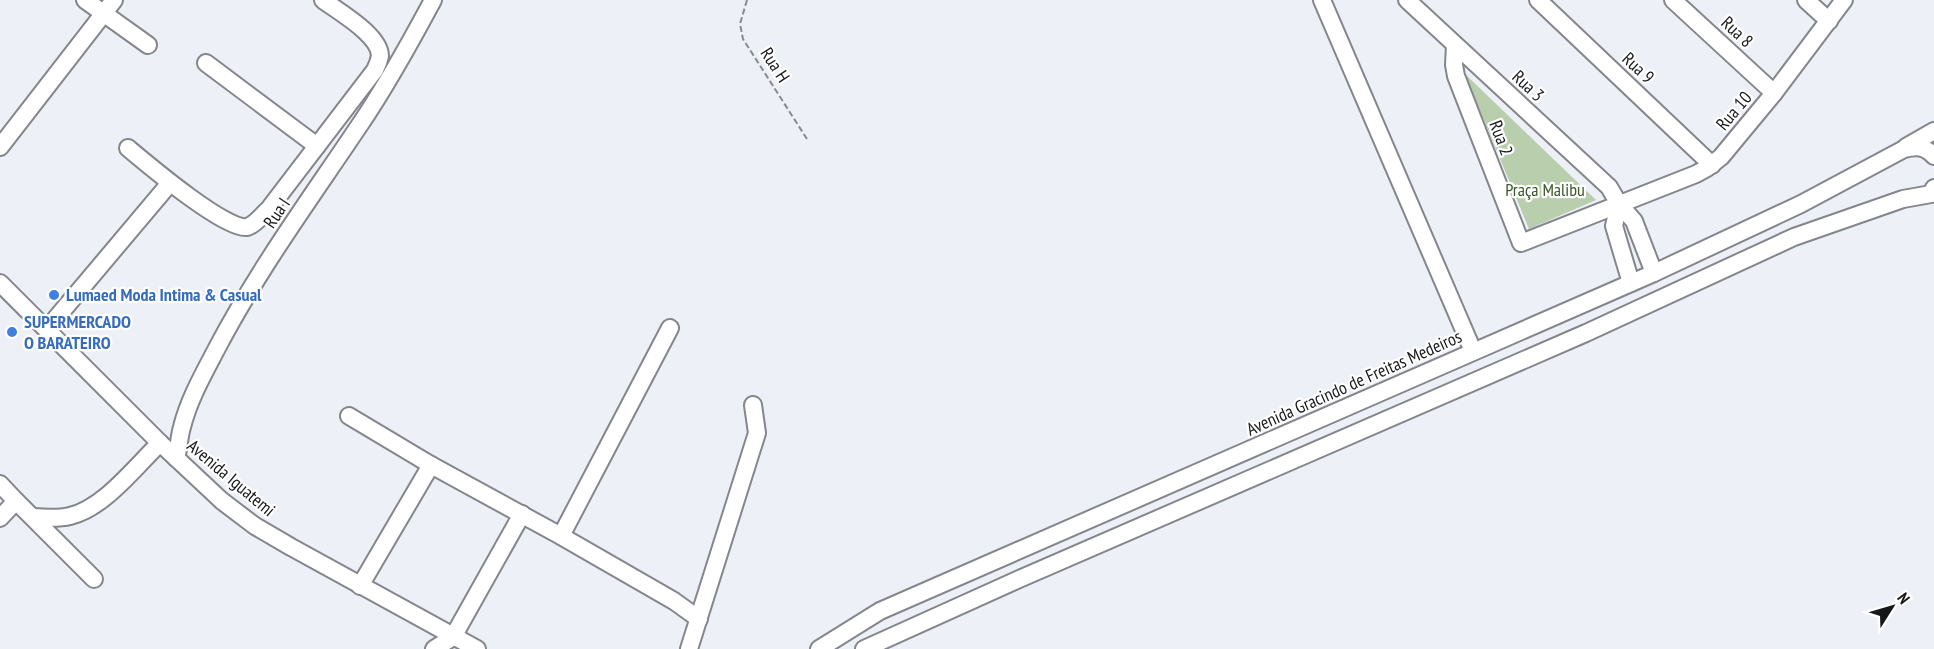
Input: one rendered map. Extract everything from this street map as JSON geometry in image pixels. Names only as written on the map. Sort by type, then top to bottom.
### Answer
[{"type":"street","points":[[85,0],[148,45]]},
{"type":"street","points":[[0,147],[114,0]]},
{"type":"street","points":[[128,148],[170,183],[226,222],[238,227],[254,224],[268,210],[318,146],[375,70],[380,57],[376,45],[367,33],[323,0]]},
{"type":"street","name":"Rua I","points":[[176,458],[181,429],[187,412],[199,383],[232,319],[268,259],[362,123],[402,58],[433,0]]},
{"type":"street","points":[[1322,0],[1473,351]]},
{"type":"street","name":"Rua 3","points":[[1407,0],[1609,187],[1619,204],[1634,221],[1654,273]]},
{"type":"street","name":"Rua 9","points":[[1538,0],[1712,165]]},
{"type":"street","name":"Rua 8","points":[[1673,0],[1774,93]]},
{"type":"street","points":[[1806,0],[1829,21]]},
{"type":"street","name":"Rua 10","points":[[1521,243],[1696,174],[1712,165],[1774,93],[1844,0]]},
{"type":"street","name":"Rua 2","points":[[1455,45],[1456,76],[1521,243]]},
{"type":"street","points":[[207,63],[318,146]]},
{"type":"street","name":"Avenida Gracindo de Freitas Medeiros","points":[[819,649],[880,611],[1654,273],[1801,204],[1934,131]]},
{"type":"street","points":[[1904,149],[1917,146],[1926,149],[1934,156]]},
{"type":"street","points":[[47,330],[170,183]]},
{"type":"street","points":[[864,649],[1017,580],[1586,333],[1794,237],[1903,199],[1933,192]]},
{"type":"street","points":[[1619,204],[1614,226],[1631,283]]},
{"type":"street","name":"Avenida Iguatemi","points":[[0,283],[198,480],[255,526],[477,649]]},
{"type":"street","points":[[561,536],[670,328]]},
{"type":"street","points":[[689,649],[757,433],[753,405]]},
{"type":"street","points":[[349,416],[431,465],[674,601],[699,620]]},
{"type":"street","points":[[33,517],[70,516],[87,509],[110,493],[160,443]]},
{"type":"street","points":[[360,586],[431,465]]},
{"type":"street","points":[[0,484],[93,579]]},
{"type":"street","points":[[0,518],[16,501]]},
{"type":"street","points":[[434,649],[453,637],[522,514]]},
{"type":"path","name":"Rua H","points":[[747,0],[740,24],[743,39],[807,139]]},
{"type":"green space","name":"Praça Malibu","points":[[1465,74],[1596,200],[1529,229]]},
{"type":"place","name":"Lumaed Moda Intima & Casual","points":[[54,295]]},
{"type":"place","name":"SUPERMERCADO O BARATEIRO","points":[[12,332]]}]
